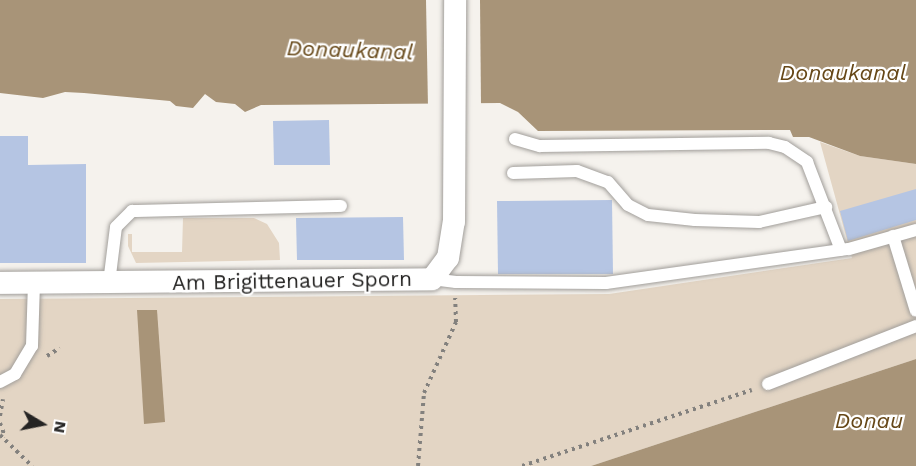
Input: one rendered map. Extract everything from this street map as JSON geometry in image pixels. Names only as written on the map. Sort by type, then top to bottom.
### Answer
[{"type":"street","name":"Am Brigittenauer Sporn","points":[[0,283],[432,279],[448,258],[454,222],[455,0]]},
{"type":"lane","points":[[515,138],[540,146],[769,143],[785,147],[807,162],[841,250]]},
{"type":"lane","points":[[513,173],[577,171],[608,182],[628,206],[648,215],[672,218],[759,222],[826,207]]},
{"type":"lane","points":[[109,283],[116,227],[132,211],[341,206]]},
{"type":"lane","points":[[432,279],[456,282],[606,283],[841,250],[916,230]]},
{"type":"lane","points":[[893,236],[916,311]]},
{"type":"lane","points":[[0,382],[15,374],[32,346],[34,283]]},
{"type":"lane","points":[[768,384],[916,326]]},
{"type":"path","points":[[418,466],[424,393],[456,322],[455,293]]},
{"type":"path","points":[[522,466],[768,384]]},
{"type":"path","points":[[0,416],[1,406]]},
{"type":"path","points":[[0,423],[5,438]]},
{"type":"path","points":[[0,435],[32,466]]},
{"type":"shaded area","points":[[820,142],[860,156],[916,164],[916,359],[591,466],[0,466],[0,299],[609,294],[852,258]]},
{"type":"shaded area","points":[[183,218],[254,218],[267,224],[279,243],[280,260],[136,263],[128,246],[128,234],[132,234],[132,252],[182,252]]},
{"type":"water","name":"Donaukanal","points":[[0,0],[916,0],[916,164],[860,156],[809,137],[793,137],[790,130],[538,131],[518,112],[500,103],[261,105],[245,112],[235,104],[216,102],[205,94],[193,108],[176,106],[170,101],[84,93],[65,92],[43,98],[0,93]]},
{"type":"water","points":[[137,310],[157,310],[165,422],[144,424]]},
{"type":"water","name":"Donau","points":[[916,359],[916,466],[591,466]]},
{"type":"pier","points":[[426,0],[480,0],[481,106],[428,107]]},
{"type":"building","points":[[329,120],[330,165],[274,165],[273,121]]},
{"type":"building","points":[[0,136],[28,136],[28,165],[86,164],[86,263],[0,263]]},
{"type":"building","points":[[916,189],[916,220],[848,241],[840,211]]},
{"type":"building","points":[[612,200],[613,274],[498,274],[497,201]]},
{"type":"building","points":[[403,217],[404,260],[297,260],[296,218]]}]
